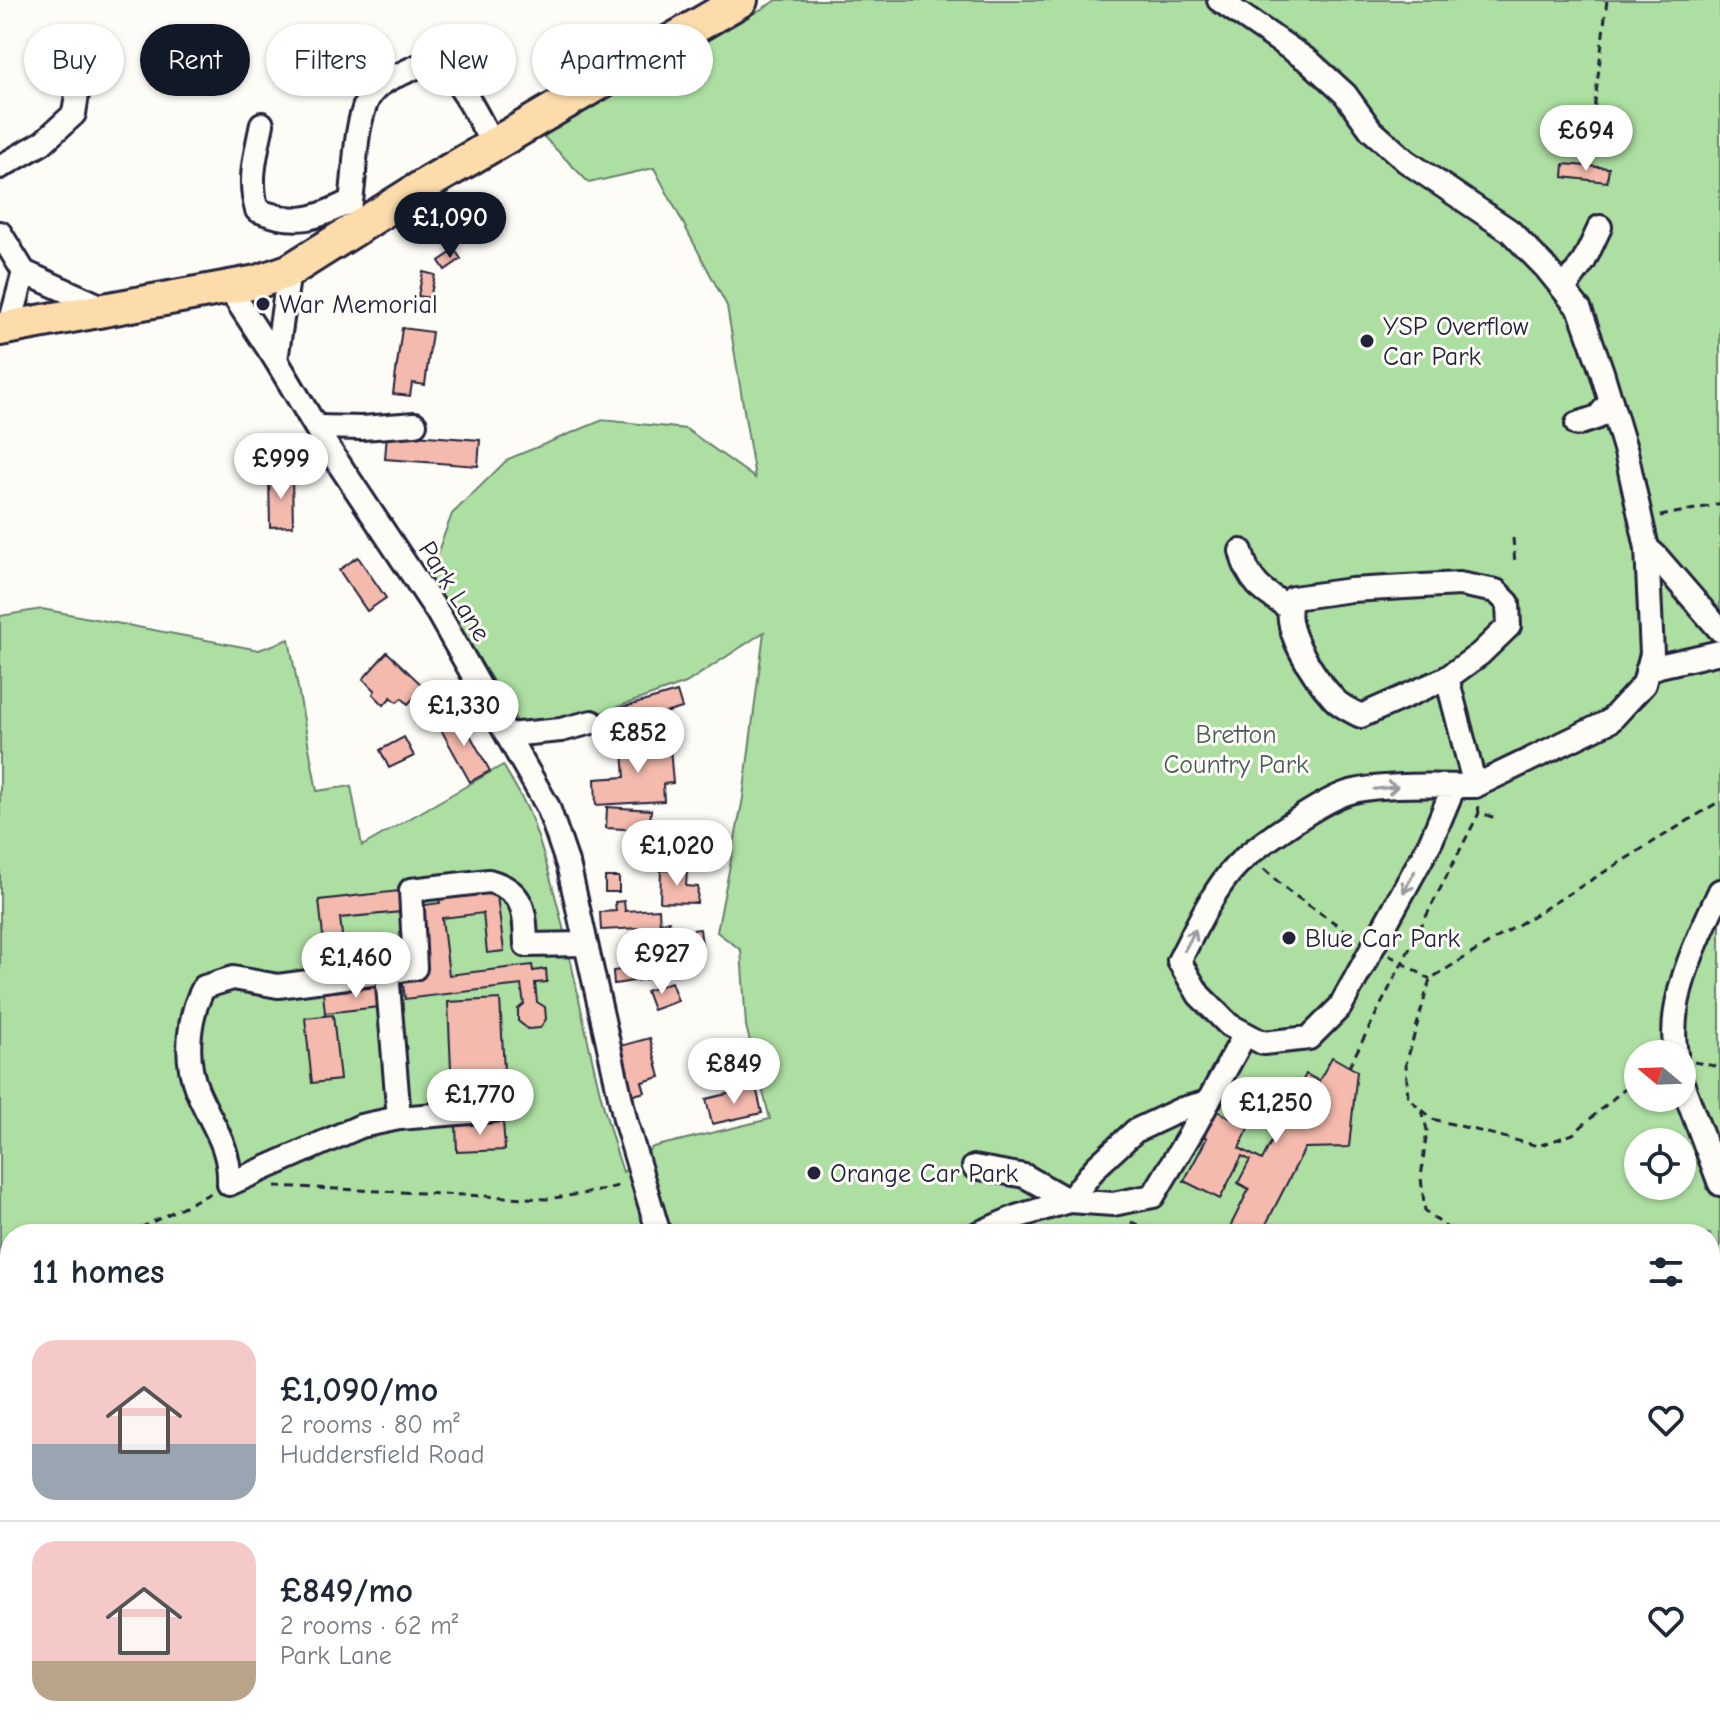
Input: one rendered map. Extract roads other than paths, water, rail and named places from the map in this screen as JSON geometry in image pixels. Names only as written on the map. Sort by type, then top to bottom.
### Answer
[{"type":"highway","points":[[4,328],[257,282],[289,271],[493,145],[741,0]]},
{"type":"street","points":[[1219,0],[1310,62],[1345,94],[1371,130],[1406,161],[1510,231],[1580,310],[1626,452],[1647,548],[1652,654],[1644,684],[1610,721],[1465,786],[1396,787],[1348,793],[1295,820],[1235,867],[1201,919],[1179,961],[1199,995],[1229,1025],[1263,1043],[1309,1038],[1340,1007],[1431,841],[1465,786],[1447,678]]},
{"type":"street","points":[[262,124],[251,181],[253,196],[257,210],[286,218],[319,218],[351,201],[357,145],[366,102],[376,87],[427,63],[443,67],[493,145]]},
{"type":"street","points":[[0,167],[42,143],[74,114],[77,96]]},
{"type":"street","points":[[1564,289],[1584,261],[1600,227]]},
{"type":"street","points":[[0,233],[24,272],[109,310]]},
{"type":"street","points":[[276,360],[289,271]]},
{"type":"street","points":[[4,328],[24,272]]},
{"type":"street","name":"Park Lane","points":[[228,287],[438,613],[548,807],[569,868],[641,1180],[656,1224]]},
{"type":"street","points":[[1577,424],[1598,417],[1611,401]]},
{"type":"street","points":[[316,427],[415,424]]},
{"type":"street","points":[[1647,548],[1720,630]]},
{"type":"street","points":[[1241,551],[1245,571],[1262,591],[1288,607]]},
{"type":"street","points":[[1459,584],[1496,591],[1508,603],[1509,626],[1480,654],[1447,678],[1361,716],[1336,702],[1296,644],[1288,607],[1293,598],[1351,590],[1459,584]]},
{"type":"street","points":[[1647,671],[1720,652]]},
{"type":"street","points":[[508,735],[561,730],[592,722]]},
{"type":"street","points":[[494,1110],[399,1118],[361,1126],[229,1184],[230,1164],[191,1073],[190,1040],[194,1005],[204,987],[233,978],[278,986],[415,968],[411,890],[489,881],[499,884],[510,889],[522,905],[526,945],[585,944]]},
{"type":"street","points":[[1674,1040],[1675,1018],[1691,955],[1720,891]]},
{"type":"street","points":[[387,973],[399,1118]]},
{"type":"street","points":[[1000,1224],[1069,1201],[1113,1204],[1153,1196],[1245,1034]]},
{"type":"street","points":[[1069,1201],[1096,1167],[1135,1131],[1182,1109],[1208,1102]]},
{"type":"street","points":[[1693,1112],[1720,1184]]},
{"type":"street","points":[[974,1167],[1025,1176],[1069,1201]]},
{"type":"place","name":"War Memorial","points":[[263,304]]},
{"type":"place","name":"YSP Overflow Car Park","points":[[1367,341]]},
{"type":"place","name":"Blue Car Park","points":[[1289,938]]},
{"type":"place","name":"Orange Car Park","points":[[814,1173]]},
{"type":"park label","name":"Bretton Country Park","points":[[1236,749]]}]
